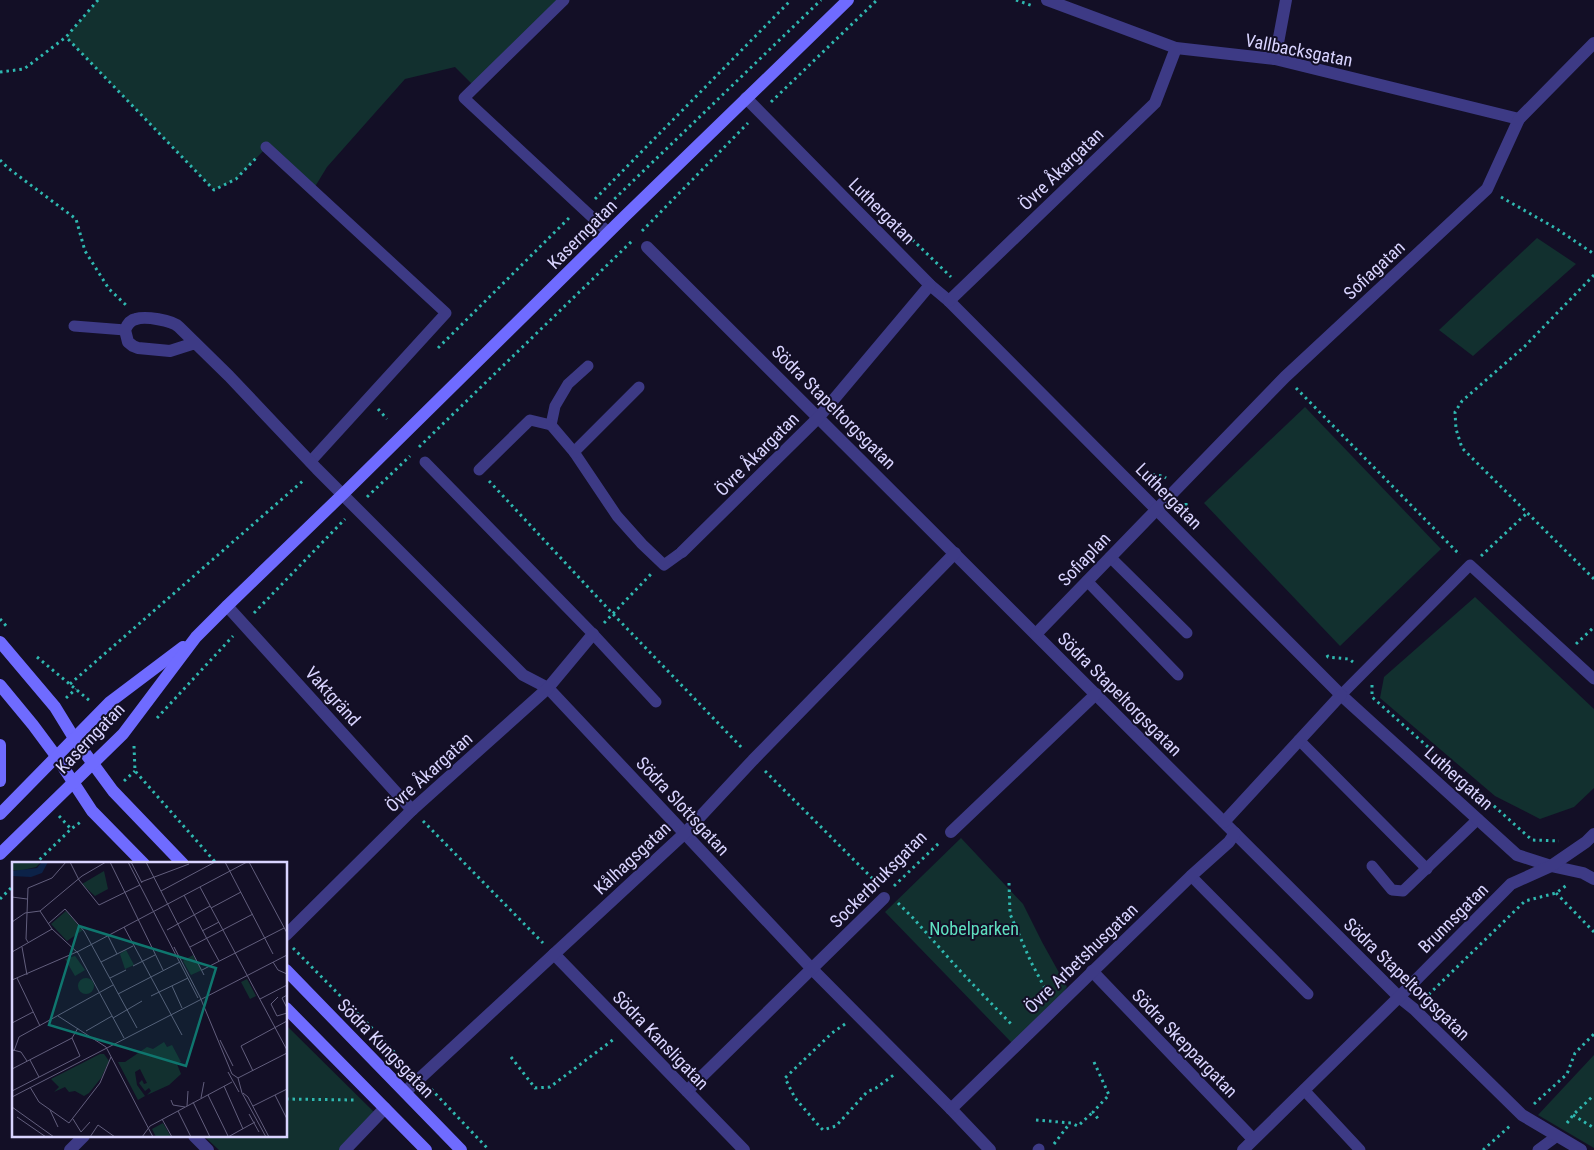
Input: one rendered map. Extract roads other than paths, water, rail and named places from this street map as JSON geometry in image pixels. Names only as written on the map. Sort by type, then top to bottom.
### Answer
[{"type":"main road","name":"Kaserngatan","points":[[0,854],[123,734],[196,638],[227,606],[608,232],[848,0]]},
{"type":"main road","name":"Kaserngatan","points":[[0,814],[110,702],[196,638]]},
{"type":"main road","points":[[0,642],[55,707],[74,738],[113,792],[181,862]]},
{"type":"main road","points":[[0,685],[56,756],[92,812],[142,862]]},
{"type":"main road","points":[[0,745],[0,781]]},
{"type":"main road","name":"Södra Kungsgatan","points":[[288,972],[461,1150]]},
{"type":"main road","points":[[288,1010],[426,1150]]},
{"type":"street","name":"Vallbacksgatan","points":[[1047,0],[1176,48],[1275,59],[1519,119]]},
{"type":"street","points":[[1275,59],[1286,0]]},
{"type":"street","name":"Sofiagatan","points":[[1156,508],[1285,377],[1487,189],[1519,119],[1594,43]]},
{"type":"street","name":"Övre Åkargatan","points":[[949,301],[1155,103],[1176,48]]},
{"type":"street","name":"Luthergatan","points":[[746,98],[930,285],[949,301],[1341,695],[1517,854],[1551,866],[1583,873],[1594,879]]},
{"type":"street","name":"Södra Stapeltorgsgatan","points":[[647,247],[1399,997],[1414,1009],[1522,1115],[1580,1150]]},
{"type":"street","name":"Övre Åkargatan","points":[[682,552],[819,417],[930,285]]},
{"type":"street","points":[[195,343],[170,350],[138,348],[128,342],[125,330],[131,321],[137,318],[174,323],[195,343],[229,376],[343,494]]},
{"type":"street","name":"Södra Slottsgatan","points":[[343,494],[523,675],[548,688],[812,969],[990,1150]]},
{"type":"street","name":"Sofiaplan","points":[[1036,634],[1156,508]]},
{"type":"street","name":"Kålhagsgatan","points":[[405,1092],[685,833],[753,760],[955,553]]},
{"type":"street","name":"Vaktgränd","points":[[227,606],[412,810]]},
{"type":"street","name":"Övre Åkargatan","points":[[288,934],[412,810],[548,688],[594,634]]},
{"type":"street","name":"Sockerbruksgatan","points":[[951,832],[1096,694]]},
{"type":"street","points":[[1224,822],[1341,695]]},
{"type":"street","name":"Övre Arbetshusgatan","points":[[951,1109],[1092,971],[1229,842],[1235,833]]},
{"type":"street","name":"Brunnsgatan","points":[[1243,1150],[1512,884],[1551,866],[1586,842],[1594,834]]},
{"type":"street","name":"Sockerbruksgatan","points":[[687,1091],[884,898]]},
{"type":"street","name":"Södra Kansligatan","points":[[554,954],[744,1150]]},
{"type":"street","name":"Södra Skeppargatan","points":[[1092,971],[1253,1139]]},
{"type":"street","points":[[345,1150],[385,1108]]},
{"type":"street","points":[[70,1150],[82,1138]]},
{"type":"street","points":[[196,1138],[208,1150]]},
{"type":"lane","points":[[564,0],[464,98],[608,232]]},
{"type":"lane","points":[[266,148],[446,313],[310,462]]},
{"type":"lane","points":[[74,326],[125,330]]},
{"type":"lane","points":[[551,425],[555,406],[568,384],[588,366]]},
{"type":"lane","points":[[574,452],[639,386]]},
{"type":"lane","points":[[479,470],[530,420],[551,425],[574,452],[617,516],[642,544],[664,565],[682,552]]},
{"type":"lane","points":[[425,462],[594,634],[656,702]]},
{"type":"lane","points":[[1110,557],[1187,633]]},
{"type":"lane","points":[[1341,695],[1470,565],[1594,679]]},
{"type":"lane","points":[[1087,581],[1178,675]]},
{"type":"lane","points":[[1300,740],[1426,869]]},
{"type":"lane","points":[[1372,866],[1392,890],[1403,892],[1478,819]]},
{"type":"lane","points":[[1191,876],[1308,994]]},
{"type":"lane","points":[[1304,1090],[1360,1150]]},
{"type":"lane","points":[[1538,1150],[1557,1136]]},
{"type":"park label","name":"Nobelparken","points":[[974,928]]}]
